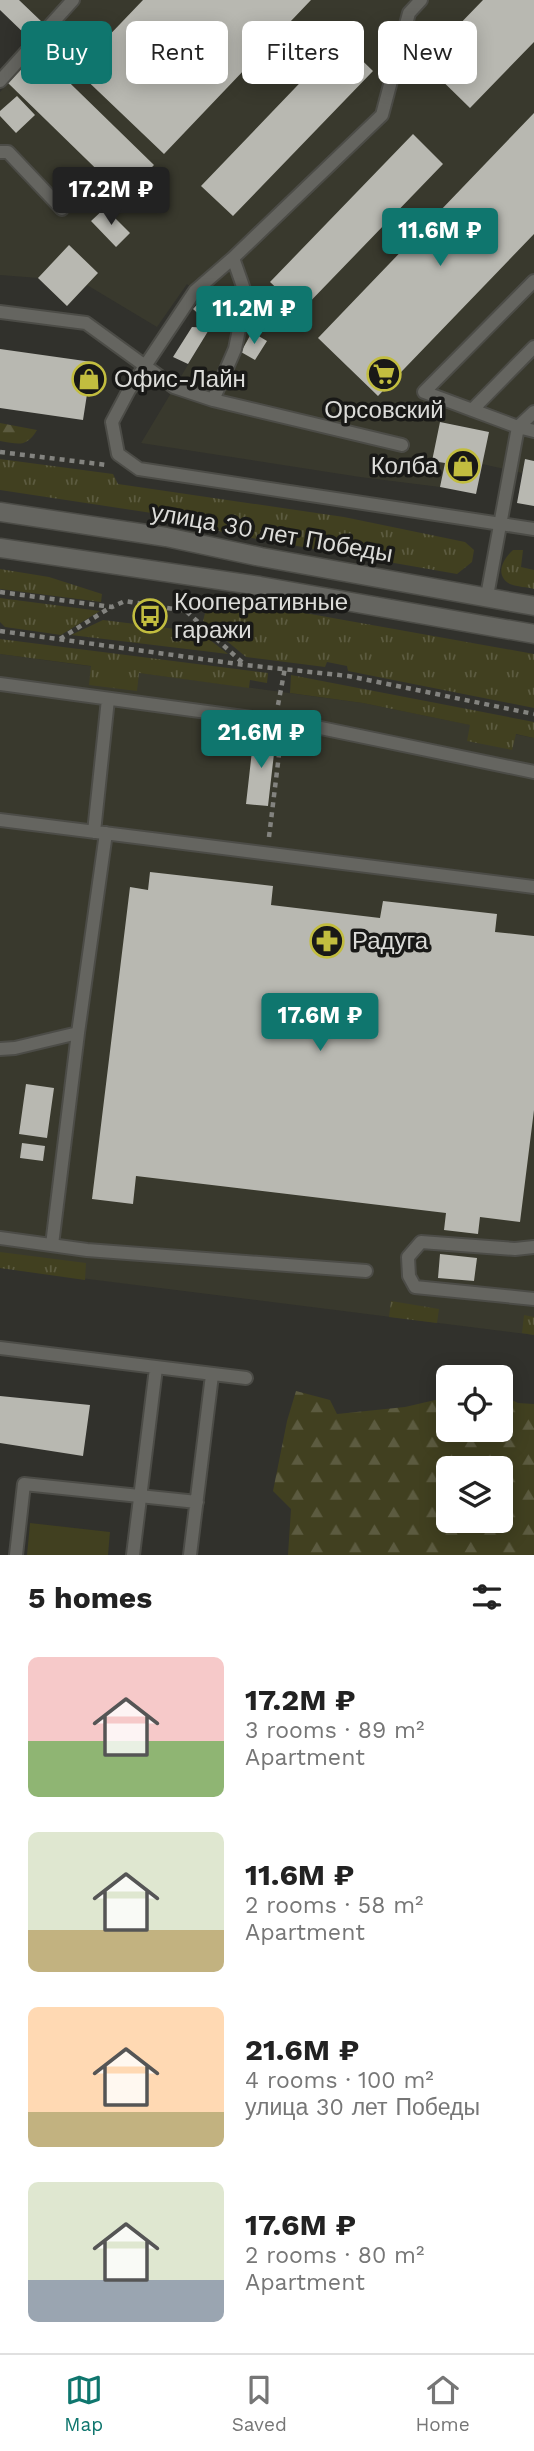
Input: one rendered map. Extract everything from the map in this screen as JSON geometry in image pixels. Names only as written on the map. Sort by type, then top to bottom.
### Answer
[{"type":"main road","name":"улица 30 лет Победы","points":[[0,512],[166,537],[261,557],[534,606]]},
{"type":"main road","points":[[0,548],[260,586],[534,634]]},
{"type":"lane","points":[[0,81],[73,0]]},
{"type":"lane","points":[[421,0],[409,13],[382,115],[195,292],[129,390],[112,422],[118,454],[139,469],[534,529]]},
{"type":"lane","points":[[0,152],[8,152],[62,209]]},
{"type":"lane","points":[[213,400],[235,349],[246,295],[233,258]]},
{"type":"lane","points":[[534,281],[424,392],[518,427],[534,430]]},
{"type":"lane","points":[[0,312],[86,323],[174,387],[213,400],[402,445]]},
{"type":"lane","points":[[472,410],[534,347]]},
{"type":"lane","points":[[487,596],[518,427],[534,412]]},
{"type":"lane","points":[[0,684],[311,726],[534,772]]},
{"type":"lane","points":[[52,1245],[100,833],[108,699]]},
{"type":"lane","points":[[0,820],[534,887]]},
{"type":"lane","points":[[0,1049],[78,1033]]},
{"type":"lane","points":[[0,1238],[52,1245],[366,1271]]},
{"type":"lane","points":[[534,1247],[514,1249],[421,1242],[408,1258],[409,1276],[415,1287],[534,1298]]},
{"type":"lane","points":[[0,1348],[246,1378]]},
{"type":"lane","points":[[134,1555],[156,1368]]},
{"type":"lane","points":[[190,1555],[212,1375]]},
{"type":"lane","points":[[16,1555],[24,1483],[197,1502]]},
{"type":"path","points":[[0,452],[139,469]]},
{"type":"path","points":[[0,592],[112,607]]},
{"type":"path","points":[[60,639],[125,601],[186,611],[246,666]]},
{"type":"path","points":[[1,630],[246,666],[348,676],[534,714]]},
{"type":"path","points":[[267,853],[281,734],[278,701],[285,668]]},
{"type":"shaded area","points":[[19,0],[534,0],[534,461],[525,459],[522,473],[482,464],[488,432],[441,422],[433,461],[445,463],[440,487],[141,443],[218,310],[187,284],[157,327],[87,285],[67,306],[38,278],[0,275],[0,92],[21,69],[21,84],[112,84],[112,21],[41,21]]},
{"type":"shaded area","points":[[0,654],[363,703],[534,738],[534,1335],[0,1268]]},
{"type":"green space","points":[[0,423],[37,430],[29,440],[22,443],[0,441]]},
{"type":"green space","points":[[0,459],[113,474],[118,484],[344,517],[465,542],[474,550],[472,562],[457,574],[229,534],[165,515],[0,490]]},
{"type":"green space","points":[[513,550],[523,550],[521,567],[534,570],[534,589],[510,584],[502,576],[503,562]]},
{"type":"green space","points":[[0,569],[49,577],[102,594],[101,602],[0,589]]},
{"type":"green space","points":[[0,598],[100,611],[61,635],[5,627],[0,622]]},
{"type":"green space","points":[[277,608],[534,654],[534,708],[348,671],[347,666],[327,662],[325,667],[246,657],[203,621],[206,609]]},
{"type":"green space","points":[[103,620],[200,632],[228,654],[71,635]]},
{"type":"green space","points":[[0,639],[268,673],[267,683],[250,680],[249,688],[139,673],[137,691],[89,685],[91,666],[0,654]]},
{"type":"green space","points":[[291,675],[534,722],[534,738],[516,734],[512,750],[467,741],[470,725],[363,703],[290,693]]},
{"type":"green space","points":[[0,1252],[86,1263],[85,1280],[0,1268]]},
{"type":"green space","points":[[391,1301],[439,1309],[437,1323],[389,1317]]},
{"type":"green space","points":[[524,1315],[534,1317],[534,1335],[522,1333]]},
{"type":"green space","points":[[296,1391],[330,1400],[337,1414],[405,1407],[436,1400],[436,1442],[513,1442],[513,1400],[534,1404],[534,1555],[288,1555],[291,1509],[273,1491]]},
{"type":"green space","points":[[30,1523],[110,1532],[108,1555],[27,1555]]},
{"type":"building","points":[[0,0],[19,0],[41,21],[21,21],[21,30],[0,10]]},
{"type":"building","points":[[143,0],[311,0],[291,21],[242,21],[242,72],[164,154],[91,84],[112,84],[112,32]]},
{"type":"building","points":[[483,0],[534,0],[534,42],[470,108],[445,84],[477,84],[477,21],[463,21]]},
{"type":"building","points":[[364,62],[373,71],[364,80]]},
{"type":"building","points":[[21,70],[21,84],[71,84],[154,165],[124,196],[8,83]]},
{"type":"building","points":[[299,84],[360,84],[233,216],[201,186]]},
{"type":"building","points":[[17,96],[35,115],[16,133],[0,116],[0,111]]},
{"type":"building","points":[[534,113],[534,234],[378,396],[318,338]]},
{"type":"building","points":[[413,134],[443,164],[301,311],[270,282]]},
{"type":"building","points":[[105,208],[130,233],[116,247],[91,221]]},
{"type":"building","points":[[69,245],[98,273],[67,306],[38,278]]},
{"type":"building","points":[[203,298],[214,307],[204,319],[193,309]]},
{"type":"building","points":[[192,327],[210,328],[188,364],[173,357]]},
{"type":"building","points":[[252,332],[267,341],[255,360],[241,352]]},
{"type":"building","points":[[0,349],[92,362],[83,420],[0,408]]},
{"type":"building","points":[[440,422],[489,432],[476,494],[440,487],[445,463],[432,461]]},
{"type":"building","points":[[525,459],[534,461],[534,506],[517,503]]},
{"type":"building","points":[[254,733],[276,736],[268,806],[246,804]]},
{"type":"building","points":[[150,872],[273,886],[271,905],[380,918],[383,901],[497,914],[495,932],[534,936],[534,1110],[520,1222],[480,1217],[478,1234],[444,1230],[446,1213],[136,1176],[133,1204],[92,1199],[130,887],[148,890]]},
{"type":"building","points":[[26,1084],[54,1088],[47,1138],[19,1134]]},
{"type":"building","points":[[22,1143],[45,1146],[43,1161],[20,1158]]},
{"type":"building","points":[[440,1254],[477,1258],[474,1281],[438,1278]]},
{"type":"building","points":[[0,1396],[90,1405],[83,1456],[0,1443]]},
{"type":"place","name":"Орсовский","points":[[384,374]]},
{"type":"place","name":"Офис-Лайн","points":[[89,379]]},
{"type":"place","name":"Колба","points":[[463,466]]},
{"type":"place","name":"Кооперативные гаражи","points":[[150,616]]},
{"type":"place","name":"Радуга","points":[[327,941]]}]
